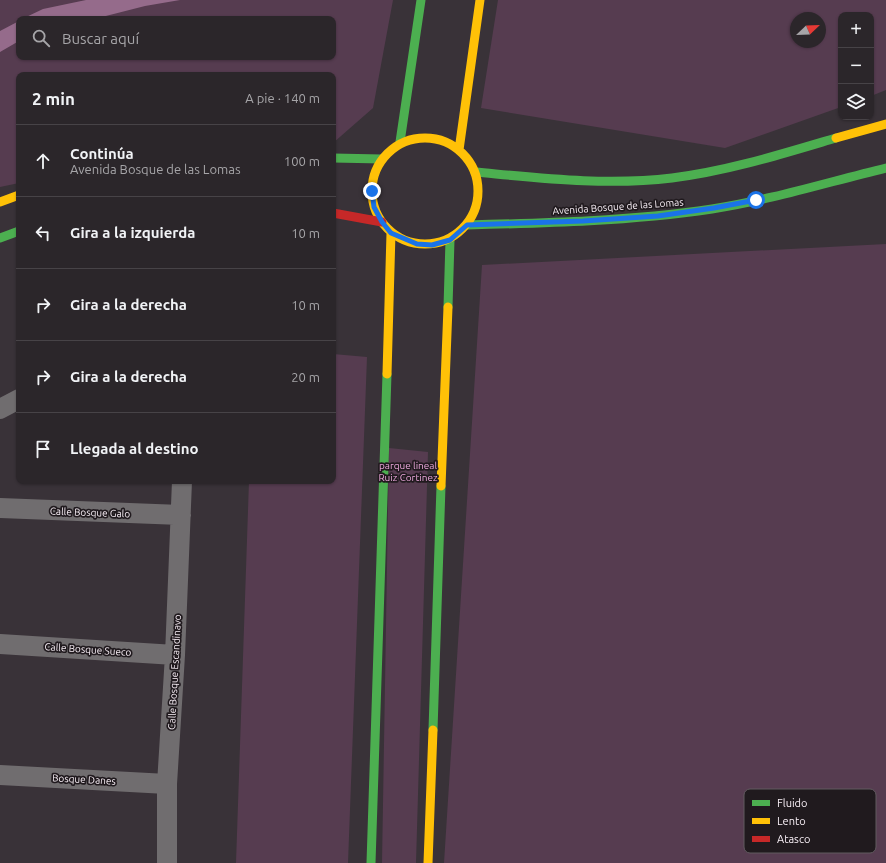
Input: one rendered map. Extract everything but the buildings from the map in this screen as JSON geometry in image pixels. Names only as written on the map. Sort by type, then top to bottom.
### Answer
[{"type":"main road","points":[[400,142],[421,0]]},
{"type":"main road","points":[[459,150],[480,0]]},
{"type":"main road","points":[[475,172],[583,182],[661,179],[699,174],[754,161],[886,124]]},
{"type":"main road","points":[[422,138],[438,139],[459,150],[470,163],[475,172],[479,190],[476,209],[467,225],[450,240],[432,245],[417,244],[391,233],[382,222],[374,207],[372,191],[374,174],[382,159],[400,142],[422,138]]},
{"type":"main road","points":[[336,158],[382,159]]},
{"type":"main road","name":"Avenida Bosque de las Lomas","points":[[467,225],[583,221],[658,216],[756,200],[886,168]]},
{"type":"main road","points":[[0,202],[16,196]]},
{"type":"main road","points":[[336,214],[382,222]]},
{"type":"main road","points":[[0,238],[16,232]]},
{"type":"main road","points":[[371,863],[391,233]]},
{"type":"main road","points":[[428,863],[450,240]]},
{"type":"street","points":[[0,409],[16,401]]},
{"type":"street","name":"Calle Bosque Escandinavo","points":[[167,863],[167,784],[175,655],[182,484]]},
{"type":"street","name":"Calle Bosque Galo","points":[[0,508],[180,515]]},
{"type":"street","name":"Calle Bosque Sueco","points":[[0,644],[175,655]]},
{"type":"street","name":"Bosque Danes","points":[[0,775],[167,784]]},
{"type":"green space","points":[[0,0],[393,0],[373,108],[336,140],[336,72],[16,72],[16,184],[0,187]]},
{"type":"green space","points":[[498,0],[886,0],[886,90],[874,95],[874,12],[838,12],[838,108],[725,148],[481,108]]},
{"type":"green space","points":[[886,244],[886,863],[444,863],[482,265]]},
{"type":"green space","points":[[336,354],[367,357],[348,863],[236,863],[249,484],[336,484]]},
{"type":"green space","name":"parque lineal Ruiz Cortinez","points":[[389,448],[428,452],[416,863],[382,863]]},
{"type":"shaded area","points":[[86,0],[180,0],[145,6],[106,16],[28,16],[43,9]]},
{"type":"shaded area","points":[[16,23],[16,43],[0,52],[0,31]]},
{"type":"traffic: fast","points":[[400,142],[421,0]]},
{"type":"traffic: fast","points":[[475,172],[548,179],[598,181],[672,178],[714,171],[775,156],[836,138]]},
{"type":"traffic: fast","points":[[336,158],[382,159]]},
{"type":"traffic: fast","points":[[467,225],[621,219],[712,209],[778,196],[886,168]]},
{"type":"traffic: fast","points":[[0,238],[16,232]]},
{"type":"traffic: fast","points":[[448,307],[450,240]]},
{"type":"traffic: fast","points":[[371,863],[387,374]]},
{"type":"traffic: fast","points":[[433,730],[441,486]]},
{"type":"traffic: slow","points":[[459,150],[480,0]]},
{"type":"traffic: slow","points":[[836,138],[886,124]]},
{"type":"traffic: slow","points":[[425,138],[445,142],[463,153],[474,171],[478,191],[474,211],[463,229],[445,240],[425,244],[405,240],[387,229],[376,211],[372,191],[376,171],[387,153],[405,142],[425,138]]},
{"type":"traffic: slow","points":[[0,202],[16,196]]},
{"type":"traffic: slow","points":[[387,374],[391,233]]},
{"type":"traffic: slow","points":[[441,486],[448,307]]},
{"type":"traffic: slow","points":[[428,863],[433,730]]},
{"type":"traffic: jam","points":[[336,214],[382,222]]},
{"type":"route","points":[[372,191],[374,207],[382,222],[391,233],[417,244],[432,245],[450,240],[467,225],[583,221],[658,216],[756,200]]}]
